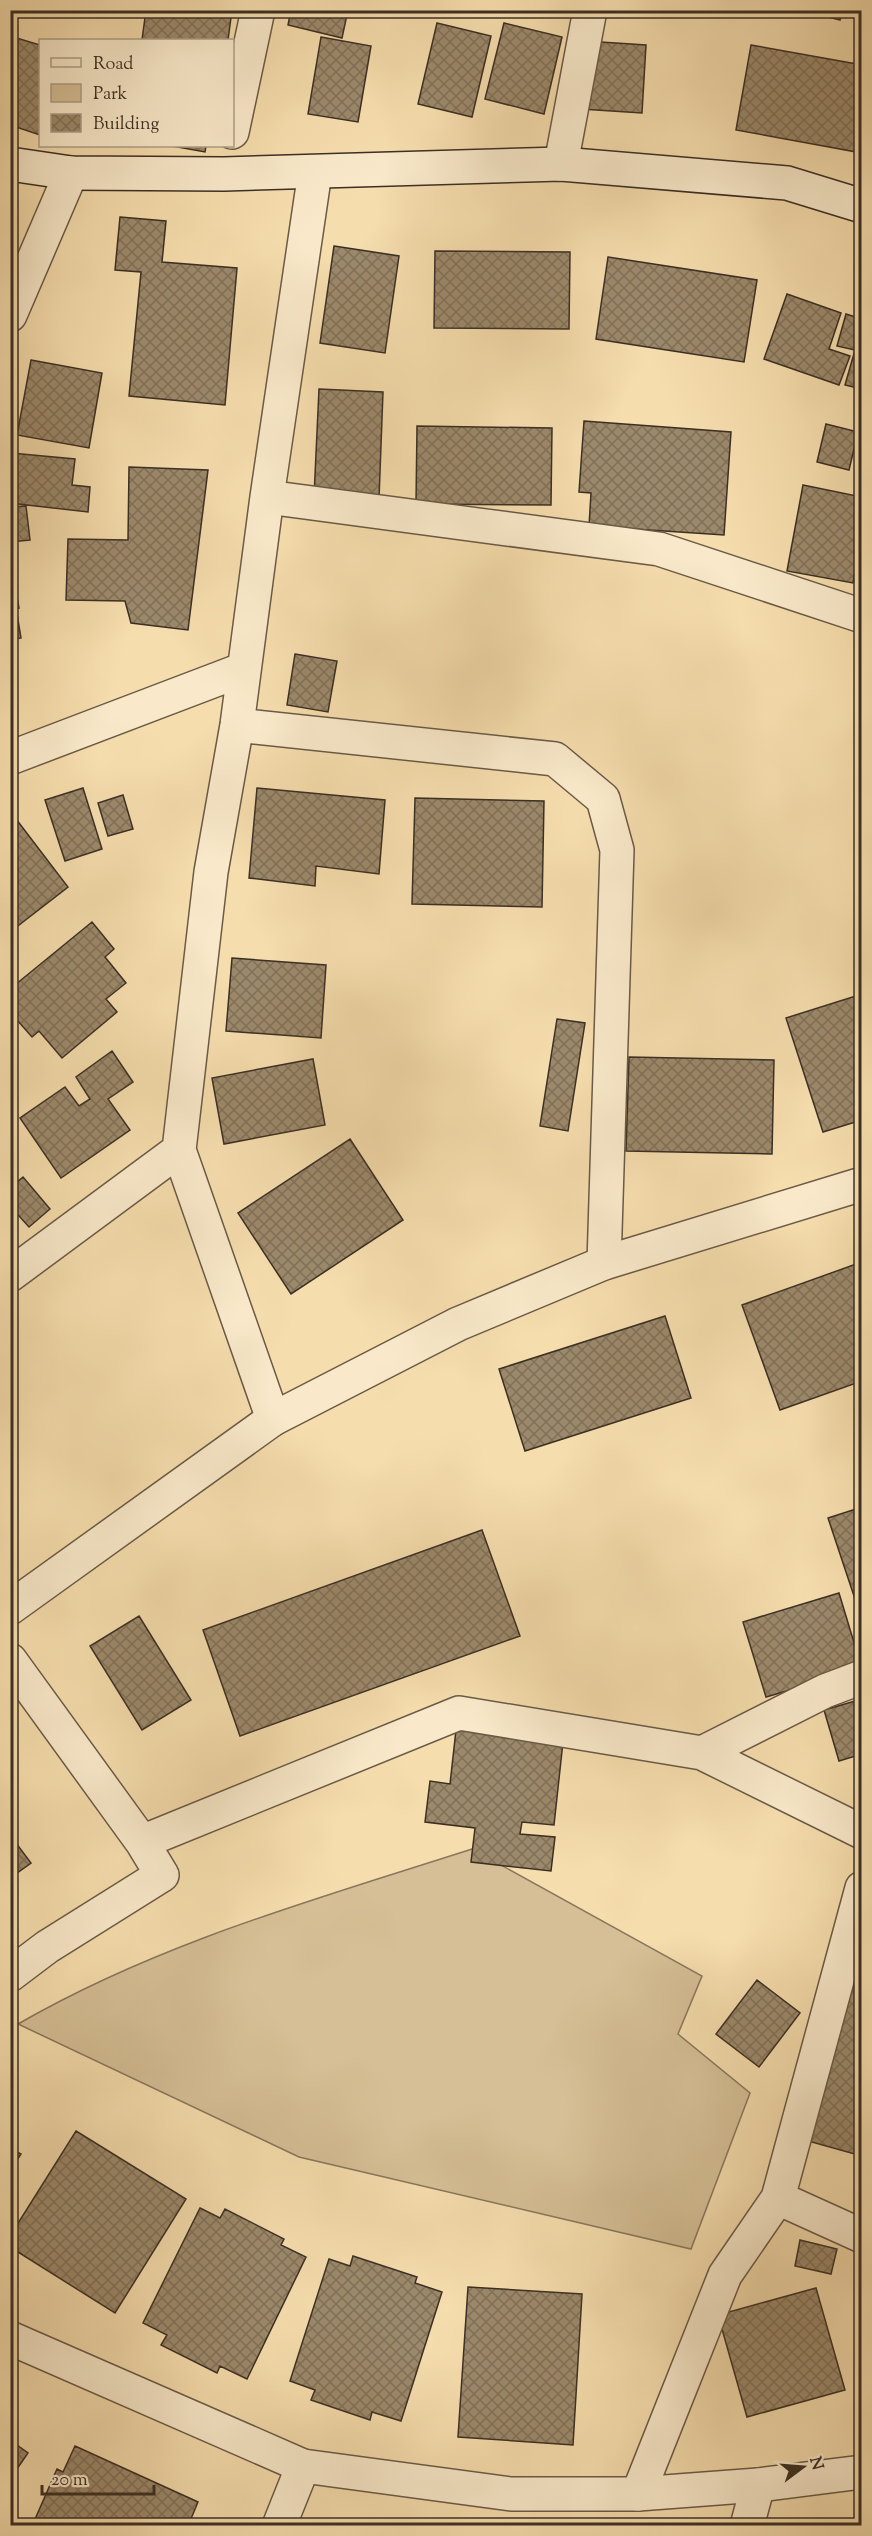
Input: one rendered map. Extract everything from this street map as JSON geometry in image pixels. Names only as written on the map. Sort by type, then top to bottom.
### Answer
[{"type":"street","points":[[234,123],[258,10]]},
{"type":"street","points":[[561,164],[590,10]]},
{"type":"street","points":[[10,164],[71,173],[227,160],[315,172],[561,164],[786,183],[861,206]]},
{"type":"street","points":[[273,1419],[178,1150],[211,872],[237,725],[267,497],[315,172]]},
{"type":"street","points":[[10,315],[71,173]]},
{"type":"street","points":[[267,497],[659,549],[861,616]]},
{"type":"street","points":[[10,758],[244,669]]},
{"type":"street","points":[[237,725],[555,759],[603,799],[617,850],[604,1263]]},
{"type":"street","points":[[10,1275],[178,1150]]},
{"type":"street","points":[[10,1608],[273,1419],[458,1324],[604,1263],[861,1184]]},
{"type":"street","points":[[10,1660],[142,1842],[162,1875],[47,1947],[10,1975]]},
{"type":"street","points":[[702,1753],[825,1691],[861,1677]]},
{"type":"street","points":[[142,1842],[459,1713],[702,1753],[861,1832]]},
{"type":"street","points":[[638,2493],[725,2275],[778,2198],[861,1888]]},
{"type":"street","points":[[778,2198],[861,2236]]},
{"type":"street","points":[[10,2338],[303,2466],[511,2494],[638,2493],[758,2485],[861,2472]]},
{"type":"street","points":[[279,2526],[303,2466]]},
{"type":"street","points":[[747,2526],[758,2485]]},
{"type":"green space","points":[[472,1849],[702,1976],[678,2034],[750,2093],[691,2249],[299,2157],[18,2024],[127,1969],[240,1924]]},
{"type":"building","points":[[146,10],[232,10],[228,39],[142,39]]},
{"type":"building","points":[[291,10],[348,10],[342,38],[288,25]]},
{"type":"building","points":[[801,10],[842,10],[840,20]]},
{"type":"building","points":[[437,23],[491,36],[472,117],[418,104]]},
{"type":"building","points":[[504,23],[562,37],[544,114],[485,99]]},
{"type":"building","points":[[10,36],[39,45],[39,135],[10,125]]},
{"type":"building","points":[[321,37],[371,46],[358,122],[308,114]]},
{"type":"building","points":[[585,41],[646,45],[642,113],[581,109]]},
{"type":"building","points":[[751,45],[862,65],[862,153],[736,130]]},
{"type":"building","points":[[178,147],[206,147],[205,152]]},
{"type":"building","points":[[120,217],[166,221],[162,262],[237,268],[225,405],[129,396],[141,272],[115,270]]},
{"type":"building","points":[[334,246],[399,256],[385,353],[320,343]]},
{"type":"building","points":[[435,251],[570,252],[569,329],[434,328]]},
{"type":"building","points":[[608,257],[757,280],[744,362],[596,339]]},
{"type":"building","points":[[787,294],[841,313],[829,349],[850,356],[839,385],[764,359]]},
{"type":"building","points":[[846,314],[862,319],[862,389],[845,385],[855,350],[837,346]]},
{"type":"building","points":[[31,360],[102,373],[89,448],[17,435]]},
{"type":"building","points":[[319,389],[383,392],[379,499],[314,497]]},
{"type":"building","points":[[584,421],[731,432],[724,535],[589,526],[591,493],[579,492]]},
{"type":"building","points":[[826,424],[858,432],[849,470],[817,462]]},
{"type":"building","points":[[417,426],[552,428],[551,505],[416,504]]},
{"type":"building","points":[[11,453],[75,459],[72,485],[90,487],[88,512],[10,503]]},
{"type":"building","points":[[129,467],[208,470],[188,630],[131,623],[125,601],[66,600],[68,539],[128,540]]},
{"type":"building","points":[[803,485],[862,497],[862,536],[853,583],[787,571]]},
{"type":"building","points":[[26,506],[30,540],[10,542],[10,507]]},
{"type":"building","points":[[10,557],[19,608],[10,609]]},
{"type":"building","points":[[17,614],[21,638],[10,640],[10,615]]},
{"type":"building","points":[[295,654],[337,661],[328,712],[287,705]]},
{"type":"building","points":[[83,788],[102,849],[65,861],[45,800]]},
{"type":"building","points":[[257,788],[385,800],[379,874],[316,866],[315,886],[249,878]]},
{"type":"building","points":[[123,795],[133,829],[108,836],[98,803]]},
{"type":"building","points":[[415,798],[544,801],[542,907],[412,904]]},
{"type":"building","points":[[16,819],[68,887],[10,932],[10,824]]},
{"type":"building","points":[[92,922],[114,949],[105,957],[126,983],[106,999],[117,1012],[62,1058],[39,1031],[32,1037],[10,1012],[10,989]]},
{"type":"building","points":[[232,958],[326,965],[321,1038],[226,1031]]},
{"type":"building","points":[[862,994],[862,1120],[823,1132],[786,1018]]},
{"type":"building","points":[[557,1019],[585,1023],[568,1131],[540,1126]]},
{"type":"building","points":[[112,1051],[133,1082],[108,1099],[130,1130],[61,1178],[20,1118],[65,1087],[79,1106],[90,1099],[76,1077]]},
{"type":"building","points":[[629,1057],[774,1060],[772,1154],[626,1151]]},
{"type":"building","points":[[313,1059],[325,1125],[224,1144],[212,1078]]},
{"type":"building","points":[[350,1139],[403,1220],[291,1294],[238,1213]]},
{"type":"building","points":[[23,1177],[50,1209],[29,1227],[10,1206],[10,1188]]},
{"type":"building","points":[[859,1263],[862,1271],[862,1381],[780,1410],[742,1305]]},
{"type":"building","points":[[665,1316],[691,1398],[525,1451],[499,1369]]},
{"type":"building","points":[[862,1507],[862,1620],[828,1518]]},
{"type":"building","points":[[482,1530],[520,1636],[240,1736],[203,1630]]},
{"type":"building","points":[[839,1593],[862,1669],[766,1697],[743,1622]]},
{"type":"building","points":[[139,1616],[191,1700],[142,1730],[90,1646]]},
{"type":"building","points":[[862,1699],[862,1754],[839,1761],[824,1710]]},
{"type":"building","points":[[456,1730],[563,1742],[554,1825],[522,1822],[520,1834],[555,1837],[551,1871],[471,1862],[475,1828],[425,1822],[430,1781],[450,1784]]},
{"type":"building","points":[[10,1835],[31,1863],[10,1878]]},
{"type":"building","points":[[846,1977],[862,1982],[862,2156],[801,2139]]},
{"type":"building","points":[[757,1980],[800,2013],[759,2067],[716,2034]]},
{"type":"building","points":[[76,2131],[186,2199],[115,2313],[10,2247],[10,2236]]},
{"type":"building","points":[[10,2148],[21,2154],[10,2171]]},
{"type":"building","points":[[200,2208],[220,2218],[225,2209],[284,2239],[281,2245],[306,2257],[247,2379],[220,2366],[217,2373],[161,2345],[167,2335],[143,2323]]},
{"type":"building","points":[[800,2240],[837,2249],[831,2274],[795,2266]]},
{"type":"building","points":[[353,2256],[417,2277],[415,2283],[442,2292],[401,2421],[372,2412],[370,2420],[311,2400],[315,2390],[290,2381],[329,2259],[350,2266]]},
{"type":"building","points":[[468,2287],[582,2294],[573,2445],[458,2437]]},
{"type":"building","points":[[816,2288],[845,2390],[747,2417],[718,2315]]},
{"type":"building","points":[[10,2440],[28,2453],[10,2479]]},
{"type":"building","points":[[75,2446],[198,2502],[188,2526],[32,2526],[57,2469],[63,2472]]}]
